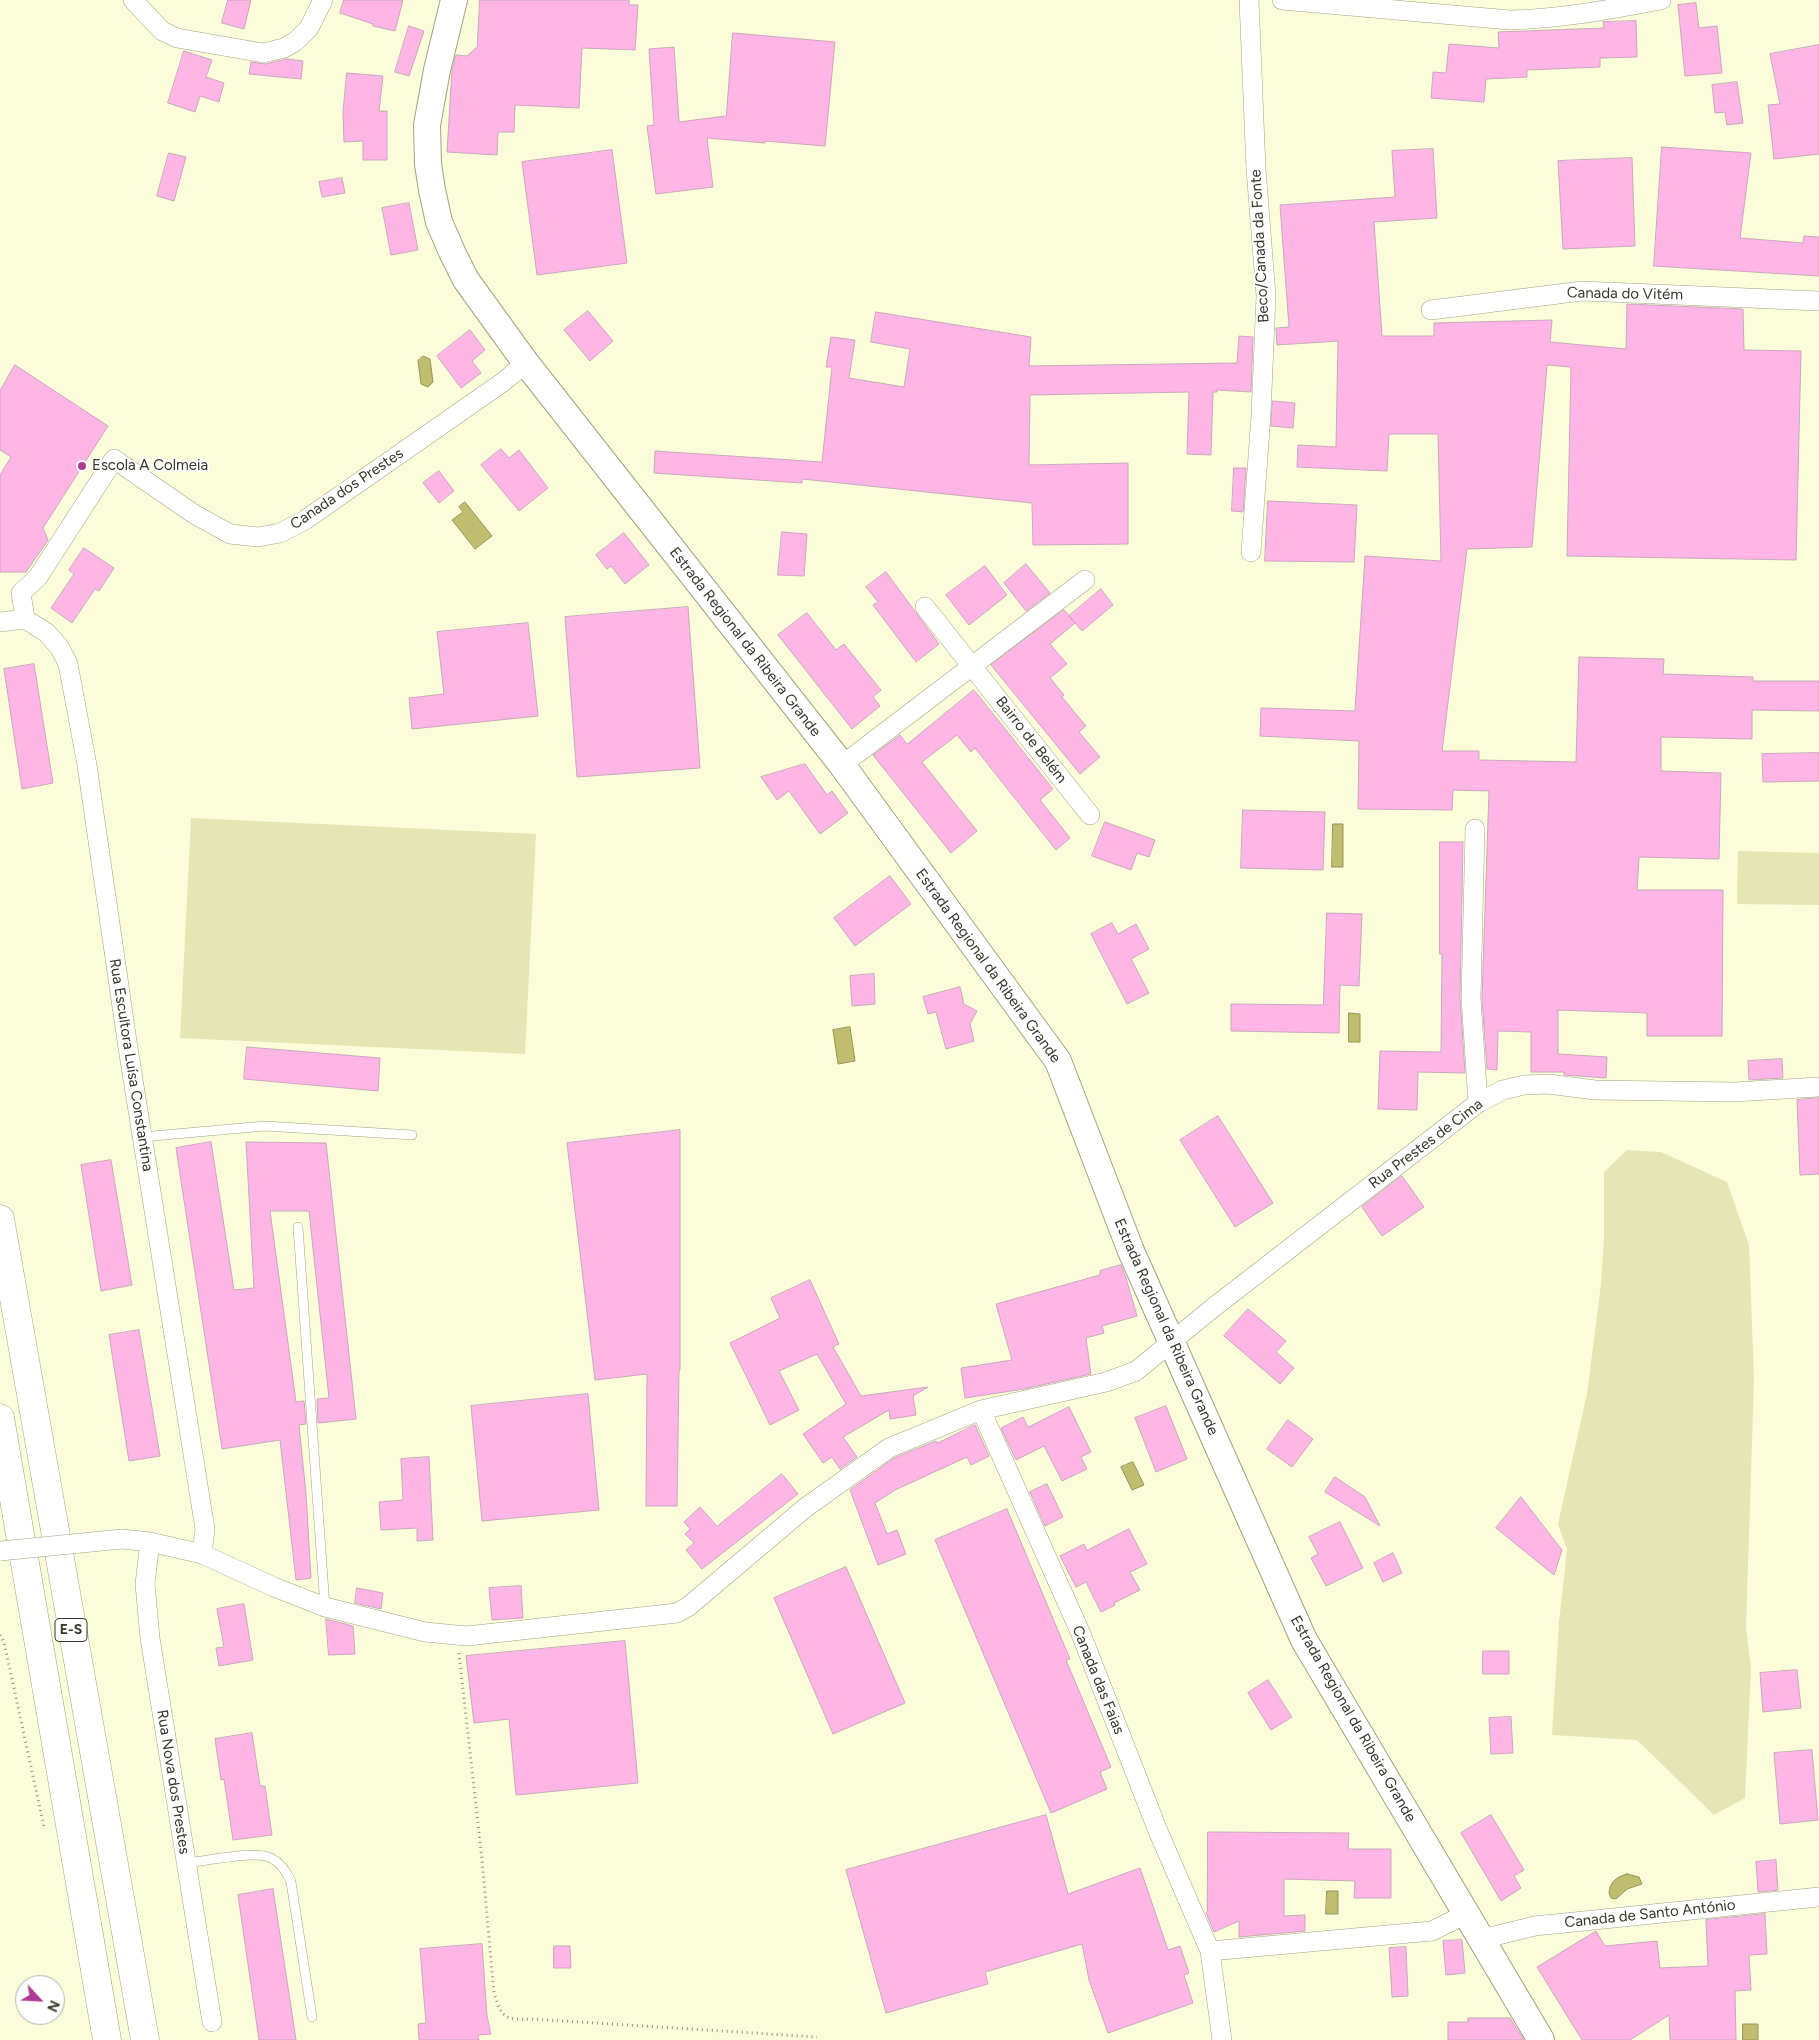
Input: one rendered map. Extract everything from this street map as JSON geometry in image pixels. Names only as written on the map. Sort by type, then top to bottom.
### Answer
[{"type":"highway","name":"E-S","points":[[0,1219],[144,2040]]},
{"type":"highway","name":"E-S","points":[[0,1418],[107,2040]]},
{"type":"main road","name":"Estrada Regional da Ribeira Grande","points":[[454,0],[437,70],[428,124],[428,164],[440,222],[466,280],[526,363],[842,765],[1058,1061],[1131,1251],[1304,1640],[1541,2040]]},
{"type":"street","points":[[133,0],[162,32],[177,38],[263,53],[284,48],[296,41],[309,28],[323,0]]},
{"type":"street","name":"Beco/Canada da Fonte","points":[[1249,0],[1256,169],[1266,296],[1261,415],[1251,552]]},
{"type":"street","points":[[1282,0],[1510,20],[1575,16],[1661,0]]},
{"type":"street","name":"Canada do Vitém","points":[[1431,310],[1582,291],[1819,301]]},
{"type":"street","name":"Canada dos Prestes","points":[[25,619],[22,592],[38,577],[114,459],[194,514],[230,534],[258,537],[280,533],[305,520],[503,382],[526,363]]},
{"type":"street","points":[[842,765],[1085,580]]},
{"type":"street","name":"Bairro de Belém","points":[[925,607],[1090,815]]},
{"type":"street","points":[[0,622],[25,619]]},
{"type":"street","name":"Rua Escultora Luísa Constantina","points":[[25,619],[47,633],[60,648],[68,664],[87,764],[142,1137],[205,1529],[202,1554]]},
{"type":"street","points":[[1475,829],[1471,998],[1478,1103]]},
{"type":"street","name":"Rua Prestes de Cima","points":[[0,1551],[122,1539],[150,1542],[202,1554],[274,1587],[325,1607],[425,1632],[457,1636],[676,1613],[689,1606],[805,1508],[889,1448],[981,1410],[1106,1382],[1136,1371],[1478,1103],[1503,1090],[1524,1085],[1548,1084],[1596,1090],[1734,1092],[1819,1087]]},
{"type":"street","name":"Canada das Faias","points":[[981,1410],[1080,1634],[1158,1831],[1210,1952],[1222,2040]]},
{"type":"street","name":"Rua Nova dos Prestes","points":[[150,1542],[145,1584],[150,1638],[212,2022]]},
{"type":"street","name":"Canada de Santo António","points":[[1482,1939],[1536,1926],[1819,1898]]},
{"type":"street","points":[[1210,1952],[1432,1931],[1466,1914]]},
{"type":"lane","points":[[142,1137],[265,1126],[412,1135]]},
{"type":"lane","points":[[298,1227],[325,1607]]},
{"type":"lane","points":[[186,1863],[260,1854],[272,1858],[286,1871],[291,1882],[312,2017]]},
{"type":"path","points":[[457,1636],[482,1860],[494,1993],[500,2011],[504,2016],[512,2020],[532,2019],[817,2038]]},
{"type":"green space","points":[[191,818],[536,834],[525,1054],[180,1038]]},
{"type":"green space","points":[[1738,851],[1819,853],[1819,905],[1737,904]]},
{"type":"green space","points":[[1627,1150],[1661,1152],[1727,1182],[1749,1245],[1754,1380],[1746,1627],[1751,1668],[1745,1798],[1714,1815],[1637,1740],[1552,1735],[1559,1622],[1567,1550],[1558,1524],[1587,1394],[1601,1284],[1604,1237],[1604,1172]]},
{"type":"shaded area","points":[[423,356],[430,359],[433,382],[428,387],[421,384],[418,361]]},
{"type":"shaded area","points":[[465,502],[492,536],[475,549],[452,520],[463,512],[459,507]]},
{"type":"shaded area","points":[[1333,824],[1343,824],[1343,867],[1332,867]]},
{"type":"shaded area","points":[[1349,1013],[1360,1014],[1360,1042],[1349,1042]]},
{"type":"shaded area","points":[[850,1027],[855,1061],[838,1064],[833,1030]]},
{"type":"shaded area","points":[[1133,1462],[1144,1485],[1132,1490],[1121,1467]]},
{"type":"shaded area","points":[[1627,1874],[1639,1877],[1642,1884],[1627,1889],[1616,1899],[1611,1898],[1609,1893],[1612,1883],[1617,1878]]},
{"type":"shaded area","points":[[1327,1891],[1338,1891],[1338,1914],[1326,1914]]},
{"type":"shaded area","points":[[1743,2024],[1758,2024],[1758,2040],[1743,2040]]},
{"type":"building","points":[[228,0],[251,0],[244,29],[222,23]]},
{"type":"building","points":[[344,0],[403,0],[395,31],[373,26],[373,24],[340,13]]},
{"type":"building","points":[[480,0],[629,0],[629,5],[638,5],[635,50],[582,48],[579,108],[515,105],[514,132],[498,132],[497,155],[447,152],[452,70],[456,55],[467,56],[477,47]]},
{"type":"building","points":[[1696,3],[1699,28],[1717,26],[1722,73],[1685,76],[1678,5]]},
{"type":"building","points":[[1636,21],[1637,57],[1600,58],[1600,67],[1527,70],[1527,77],[1486,79],[1484,102],[1431,98],[1433,72],[1446,73],[1449,44],[1499,48],[1498,32],[1604,28],[1603,22]]},
{"type":"building","points":[[409,26],[424,31],[409,76],[395,72]]},
{"type":"building","points":[[733,33],[835,42],[825,146],[707,138],[713,187],[656,194],[647,126],[654,125],[649,49],[674,47],[679,122],[726,116]]},
{"type":"building","points":[[1819,45],[1819,154],[1774,159],[1768,105],[1780,104],[1770,54]]},
{"type":"building","points":[[184,51],[212,60],[206,77],[224,83],[219,102],[200,96],[195,112],[168,103]]},
{"type":"building","points":[[287,59],[303,61],[301,79],[249,74],[251,62],[265,64]]},
{"type":"building","points":[[347,73],[383,76],[379,111],[387,111],[387,160],[363,160],[363,141],[344,142],[343,112]]},
{"type":"building","points":[[1737,82],[1743,123],[1727,125],[1725,112],[1715,113],[1712,85]]},
{"type":"building","points":[[1662,147],[1751,153],[1740,238],[1803,243],[1804,236],[1819,237],[1819,276],[1654,266]]},
{"type":"building","points":[[1433,149],[1437,218],[1374,222],[1382,336],[1434,336],[1434,323],[1552,320],[1550,342],[1626,349],[1627,304],[1743,309],[1744,350],[1801,351],[1796,560],[1567,556],[1571,367],[1547,365],[1532,547],[1467,549],[1442,751],[1479,751],[1479,760],[1576,762],[1579,657],[1664,659],[1663,674],[1753,677],[1753,681],[1819,681],[1819,711],[1752,710],[1752,739],[1661,737],[1661,771],[1721,773],[1719,859],[1639,857],[1637,890],[1723,890],[1722,1036],[1647,1036],[1647,1013],[1558,1010],[1558,1054],[1607,1057],[1606,1078],[1564,1075],[1564,1072],[1531,1072],[1531,1032],[1498,1031],[1497,1070],[1487,1069],[1482,998],[1489,791],[1453,790],[1452,810],[1358,809],[1359,741],[1260,736],[1261,708],[1355,711],[1365,556],[1441,561],[1438,434],[1389,434],[1387,471],[1297,467],[1298,445],[1336,447],[1338,341],[1277,345],[1276,328],[1289,327],[1280,205],[1395,197],[1392,151]]},
{"type":"building","points":[[612,150],[627,263],[537,275],[522,162]]},
{"type":"building","points":[[169,153],[186,157],[174,201],[157,196]]},
{"type":"building","points":[[1632,158],[1635,246],[1563,249],[1558,161]]},
{"type":"building","points":[[342,178],[345,193],[322,197],[319,182]]},
{"type":"building","points":[[409,203],[418,250],[391,255],[382,208]]},
{"type":"building","points":[[588,311],[613,341],[590,361],[564,330]]},
{"type":"building","points":[[876,312],[1031,337],[1029,366],[1237,363],[1239,336],[1253,337],[1251,392],[1217,390],[1217,392],[1213,392],[1211,455],[1187,454],[1189,392],[1030,395],[1029,465],[1128,463],[1128,544],[1033,545],[1032,503],[802,479],[802,483],[654,473],[655,451],[822,462],[832,367],[826,367],[831,337],[855,340],[849,378],[904,387],[910,349],[871,342]]},
{"type":"building","points":[[470,330],[485,350],[472,361],[481,373],[461,388],[437,356]]},
{"type":"building","points":[[15,365],[108,426],[43,528],[48,540],[26,572],[0,572],[0,475],[11,457],[0,450],[0,391]]},
{"type":"building","points":[[1273,401],[1295,403],[1293,428],[1271,426]]},
{"type":"building","points":[[501,449],[509,458],[519,450],[548,488],[519,511],[481,465]]},
{"type":"building","points":[[1234,468],[1246,468],[1243,512],[1232,511]]},
{"type":"building","points":[[439,471],[454,491],[439,503],[423,483]]},
{"type":"building","points":[[1268,501],[1357,505],[1354,562],[1265,561]]},
{"type":"building","points":[[782,532],[807,534],[804,576],[778,575]]},
{"type":"building","points":[[624,533],[649,565],[625,584],[611,566],[607,569],[596,555]]},
{"type":"building","points":[[84,548],[114,568],[99,591],[95,589],[72,623],[51,608],[74,574],[69,570]]},
{"type":"building","points":[[1026,564],[1050,593],[1026,611],[1004,583]]},
{"type":"building","points":[[985,566],[1007,595],[969,625],[946,595]]},
{"type":"building","points":[[886,572],[939,644],[916,662],[873,605],[878,602],[866,587]]},
{"type":"building","points":[[1101,589],[1113,605],[1082,631],[1069,616]]},
{"type":"building","points":[[688,607],[700,768],[577,777],[565,617]]},
{"type":"building","points":[[1064,610],[1075,623],[1050,644],[1067,664],[1050,678],[1064,695],[1062,697],[1086,726],[1079,732],[1100,757],[1080,774],[991,665]]},
{"type":"building","points":[[807,613],[836,650],[844,644],[881,690],[873,697],[880,706],[852,729],[778,635]]},
{"type":"building","points":[[528,623],[538,716],[412,729],[409,698],[444,694],[437,632]]},
{"type":"building","points":[[34,664],[53,783],[22,789],[4,669]]},
{"type":"building","points":[[974,690],[1053,789],[1040,800],[1070,838],[1056,850],[975,748],[971,752],[957,735],[922,762],[977,831],[951,853],[873,755],[900,735],[907,744]]},
{"type":"building","points":[[1819,753],[1819,781],[1763,782],[1762,754]]},
{"type":"building","points":[[805,764],[827,795],[832,791],[848,813],[820,834],[789,791],[777,800],[761,777]]},
{"type":"building","points":[[1243,810],[1325,812],[1323,870],[1241,868]]},
{"type":"building","points":[[1105,822],[1155,840],[1149,857],[1137,853],[1131,870],[1092,856]]},
{"type":"building","points":[[1440,842],[1463,842],[1460,998],[1465,1073],[1418,1072],[1417,1110],[1378,1109],[1380,1051],[1441,1052]]},
{"type":"building","points":[[890,876],[911,904],[855,946],[834,918]]},
{"type":"building","points":[[1327,913],[1362,914],[1359,986],[1340,985],[1339,1033],[1231,1031],[1231,1004],[1323,1005]]},
{"type":"building","points":[[1112,923],[1118,934],[1136,924],[1149,949],[1131,959],[1149,993],[1127,1004],[1091,934]]},
{"type":"building","points":[[874,974],[875,1004],[852,1006],[850,976]]},
{"type":"building","points":[[960,987],[964,1004],[977,1011],[970,1024],[974,1041],[946,1049],[936,1012],[928,1014],[923,997]]},
{"type":"building","points":[[247,1047],[380,1058],[378,1091],[244,1079]]},
{"type":"building","points":[[1782,1059],[1783,1078],[1749,1080],[1748,1061]]},
{"type":"building","points":[[1819,1098],[1819,1174],[1800,1175],[1797,1100]]},
{"type":"building","points":[[1218,1116],[1273,1203],[1235,1227],[1180,1140]]},
{"type":"building","points":[[680,1130],[680,1370],[677,1506],[646,1506],[647,1374],[595,1380],[567,1143]]},
{"type":"building","points":[[211,1142],[234,1290],[254,1288],[246,1142],[326,1143],[356,1419],[318,1423],[317,1399],[329,1398],[309,1211],[270,1211],[296,1402],[304,1401],[306,1424],[299,1425],[306,1494],[311,1578],[296,1580],[280,1440],[222,1449],[176,1148]]},
{"type":"building","points":[[111,1160],[132,1285],[101,1291],[81,1165]]},
{"type":"building","points":[[1402,1176],[1424,1207],[1382,1236],[1362,1207]]},
{"type":"building","points":[[1121,1265],[1137,1316],[1102,1326],[1104,1333],[1086,1338],[1091,1374],[1024,1389],[965,1398],[961,1368],[1012,1360],[996,1304],[1100,1275],[1100,1271]]},
{"type":"building","points":[[810,1280],[839,1344],[833,1347],[861,1396],[928,1387],[913,1396],[916,1415],[890,1419],[889,1410],[843,1437],[857,1457],[840,1469],[832,1457],[823,1463],[803,1434],[846,1404],[817,1354],[779,1371],[799,1410],[770,1425],[730,1343],[780,1318],[771,1298]]},
{"type":"building","points":[[1248,1309],[1286,1341],[1276,1352],[1294,1368],[1280,1384],[1224,1336]]},
{"type":"building","points":[[139,1330],[160,1456],[129,1461],[109,1335]]},
{"type":"building","points":[[588,1394],[599,1510],[482,1521],[471,1406]]},
{"type":"building","points":[[1166,1406],[1187,1459],[1156,1472],[1135,1418]]},
{"type":"building","points":[[1069,1407],[1091,1452],[1081,1457],[1087,1469],[1062,1481],[1044,1446],[1016,1460],[1001,1428],[1023,1417],[1028,1427]]},
{"type":"building","points":[[1288,1420],[1313,1439],[1292,1467],[1267,1449]]},
{"type":"building","points":[[975,1425],[989,1456],[971,1465],[967,1457],[895,1490],[875,1503],[887,1534],[897,1530],[906,1554],[878,1565],[850,1490],[894,1458],[936,1441],[937,1443]]},
{"type":"building","points":[[429,1457],[433,1540],[417,1541],[417,1528],[381,1530],[379,1502],[403,1500],[401,1459]]},
{"type":"building","points":[[782,1474],[798,1494],[702,1569],[686,1550],[694,1543],[685,1534],[690,1529],[684,1522],[700,1507],[717,1526]]},
{"type":"building","points":[[1335,1477],[1365,1497],[1380,1526],[1325,1492]]},
{"type":"building","points":[[1047,1484],[1063,1517],[1045,1526],[1030,1492]]},
{"type":"building","points":[[1521,1497],[1562,1550],[1554,1575],[1496,1528]]},
{"type":"building","points":[[1007,1509],[1070,1659],[1066,1660],[1111,1767],[1100,1772],[1107,1789],[1051,1813],[935,1540]]},
{"type":"building","points":[[1340,1522],[1363,1568],[1326,1586],[1311,1558],[1318,1554],[1309,1537]]},
{"type":"building","points":[[1129,1529],[1147,1564],[1130,1572],[1140,1590],[1101,1612],[1086,1582],[1076,1587],[1060,1556],[1084,1544],[1087,1550]]},
{"type":"building","points":[[1393,1553],[1402,1573],[1383,1582],[1374,1563]]},
{"type":"building","points":[[846,1567],[905,1703],[833,1734],[774,1598]]},
{"type":"building","points":[[521,1586],[523,1618],[492,1620],[489,1588]]},
{"type":"building","points":[[357,1588],[383,1593],[381,1609],[355,1603]]},
{"type":"building","points":[[244,1604],[253,1660],[219,1666],[216,1648],[224,1647],[217,1609]]},
{"type":"building","points":[[326,1619],[353,1626],[355,1654],[329,1655]]},
{"type":"building","points":[[625,1641],[638,1783],[516,1795],[509,1719],[474,1723],[466,1656]]},
{"type":"building","points":[[1483,1651],[1509,1651],[1509,1674],[1483,1674]]},
{"type":"building","points":[[1797,1670],[1801,1708],[1763,1712],[1760,1673]]},
{"type":"building","points":[[1268,1680],[1292,1717],[1271,1730],[1248,1693]]},
{"type":"building","points":[[1511,1717],[1513,1753],[1491,1754],[1489,1718]]},
{"type":"building","points":[[252,1733],[260,1786],[265,1786],[272,1835],[233,1840],[224,1779],[221,1780],[215,1739]]},
{"type":"building","points":[[1812,1750],[1818,1820],[1780,1824],[1774,1753]]},
{"type":"building","points":[[1046,1815],[1068,1894],[1140,1868],[1168,1950],[1180,1946],[1189,1973],[1184,1975],[1193,2003],[1108,2033],[1089,1980],[1082,1944],[985,1972],[988,1984],[886,2013],[846,1870]]},
{"type":"building","points":[[1491,1815],[1524,1870],[1514,1876],[1521,1888],[1501,1901],[1461,1833]]},
{"type":"building","points":[[1208,1832],[1349,1833],[1348,1849],[1391,1849],[1391,1898],[1354,1898],[1355,1881],[1284,1879],[1284,1916],[1305,1915],[1305,1931],[1239,1937],[1239,1921],[1214,1932],[1206,1913]]},
{"type":"building","points":[[1776,1860],[1778,1890],[1758,1892],[1756,1862]]},
{"type":"building","points":[[273,1889],[296,2040],[259,2040],[238,1895]]},
{"type":"building","points":[[1765,1914],[1767,1954],[1749,1955],[1751,1990],[1735,1991],[1736,2040],[1670,2040],[1669,2015],[1630,2040],[1582,2040],[1537,1967],[1596,1931],[1605,1946],[1657,1941],[1660,1968],[1708,1966],[1706,1920]]},
{"type":"building","points":[[1462,1940],[1465,1973],[1446,1975],[1443,1941]]},
{"type":"building","points":[[482,1944],[487,2016],[491,2034],[478,2035],[479,2040],[419,2040],[418,2024],[426,2023],[420,1949]]},
{"type":"building","points":[[554,1946],[570,1946],[571,1968],[554,1968]]},
{"type":"building","points":[[1406,1947],[1408,1996],[1392,1997],[1389,1948]]},
{"type":"building","points":[[1468,2018],[1510,2018],[1524,2040],[1448,2040],[1448,2022],[1468,2022]]},
{"type":"place","name":"Escola A Colmeia","points":[[82,466]]}]
